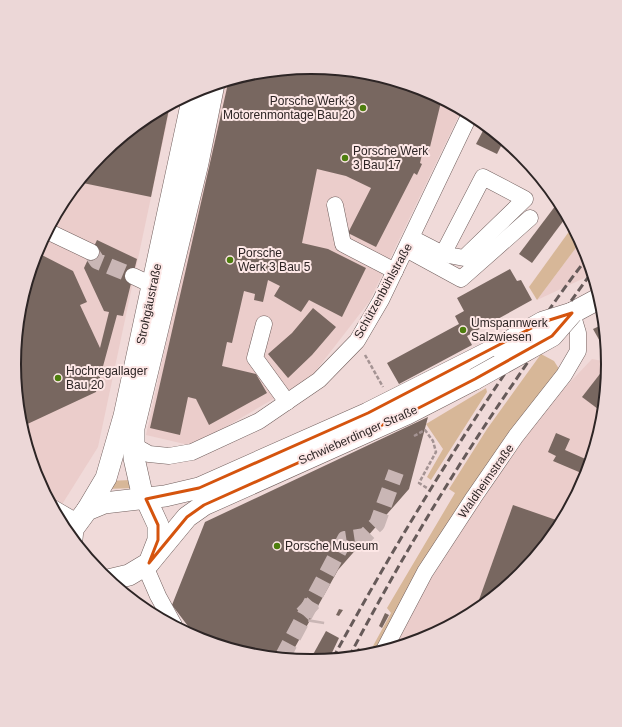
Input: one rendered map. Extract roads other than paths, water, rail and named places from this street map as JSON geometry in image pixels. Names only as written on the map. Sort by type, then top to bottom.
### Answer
[{"type":"main road","name":"Strohgäustraße","points":[[76,527],[110,466],[160,287],[198,164],[213,91]]},
{"type":"main road","name":"Strohgäustraße","points":[[147,565],[158,540],[158,525],[144,498],[133,446],[134,428],[193,99]]},
{"type":"main road","name":"Schwieberdinger Straße","points":[[76,527],[104,503],[165,496],[198,488],[368,413],[498,347],[543,322],[572,313],[594,301]]},
{"type":"main road","name":"Schwieberdinger Straße","points":[[147,565],[187,517],[204,506],[407,414],[475,379],[552,336],[572,313]]},
{"type":"main road","points":[[116,578],[129,575],[147,565]]},
{"type":"street","name":"Schützenbühlstraße","points":[[133,446],[149,454],[169,456],[192,452],[258,421],[320,380],[356,341],[381,300],[468,119]]},
{"type":"street","points":[[409,244],[444,254],[464,258],[525,199],[483,177],[444,254]]},
{"type":"street","points":[[335,205],[343,244],[395,271]]},
{"type":"street","points":[[409,244],[461,279],[530,218]]},
{"type":"street","points":[[52,233],[91,252]]},
{"type":"street","points":[[133,276],[160,287]]},
{"type":"street","name":"Waldheimstraße","points":[[387,644],[425,572],[474,496],[516,436],[564,375],[578,351],[578,333],[572,313]]},
{"type":"street","points":[[264,324],[254,358],[287,402]]},
{"type":"street","points":[[67,519],[76,527]]},
{"type":"street","points":[[147,565],[158,596],[170,617]]},
{"type":"tunnel","points":[[91,252],[97,261],[133,276]]},
{"type":"tunnel","points":[[285,652],[345,539],[365,536],[377,524],[396,472]]},
{"type":"tunnel","points":[[302,603],[317,617],[316,623]]},
{"type":"railway","points":[[336,652],[375,583],[464,435],[512,363],[583,263]]},
{"type":"railway","points":[[353,650],[407,551],[470,448],[524,367],[588,277]]},
{"type":"place","name":"Porsche Werk 3 Motorenmontage Bau 20","points":[[363,108]]},
{"type":"place","name":"Porsche Werk 3 Bau 17","points":[[345,158]]},
{"type":"place","name":"Porsche Werk 3 Bau 5","points":[[230,260]]},
{"type":"place","name":"Umspannwerk Salzwiesen","points":[[463,330]]},
{"type":"place","name":"Hochregallager Bau 20","points":[[58,378]]},
{"type":"place","name":"Porsche Museum","points":[[277,546]]}]
